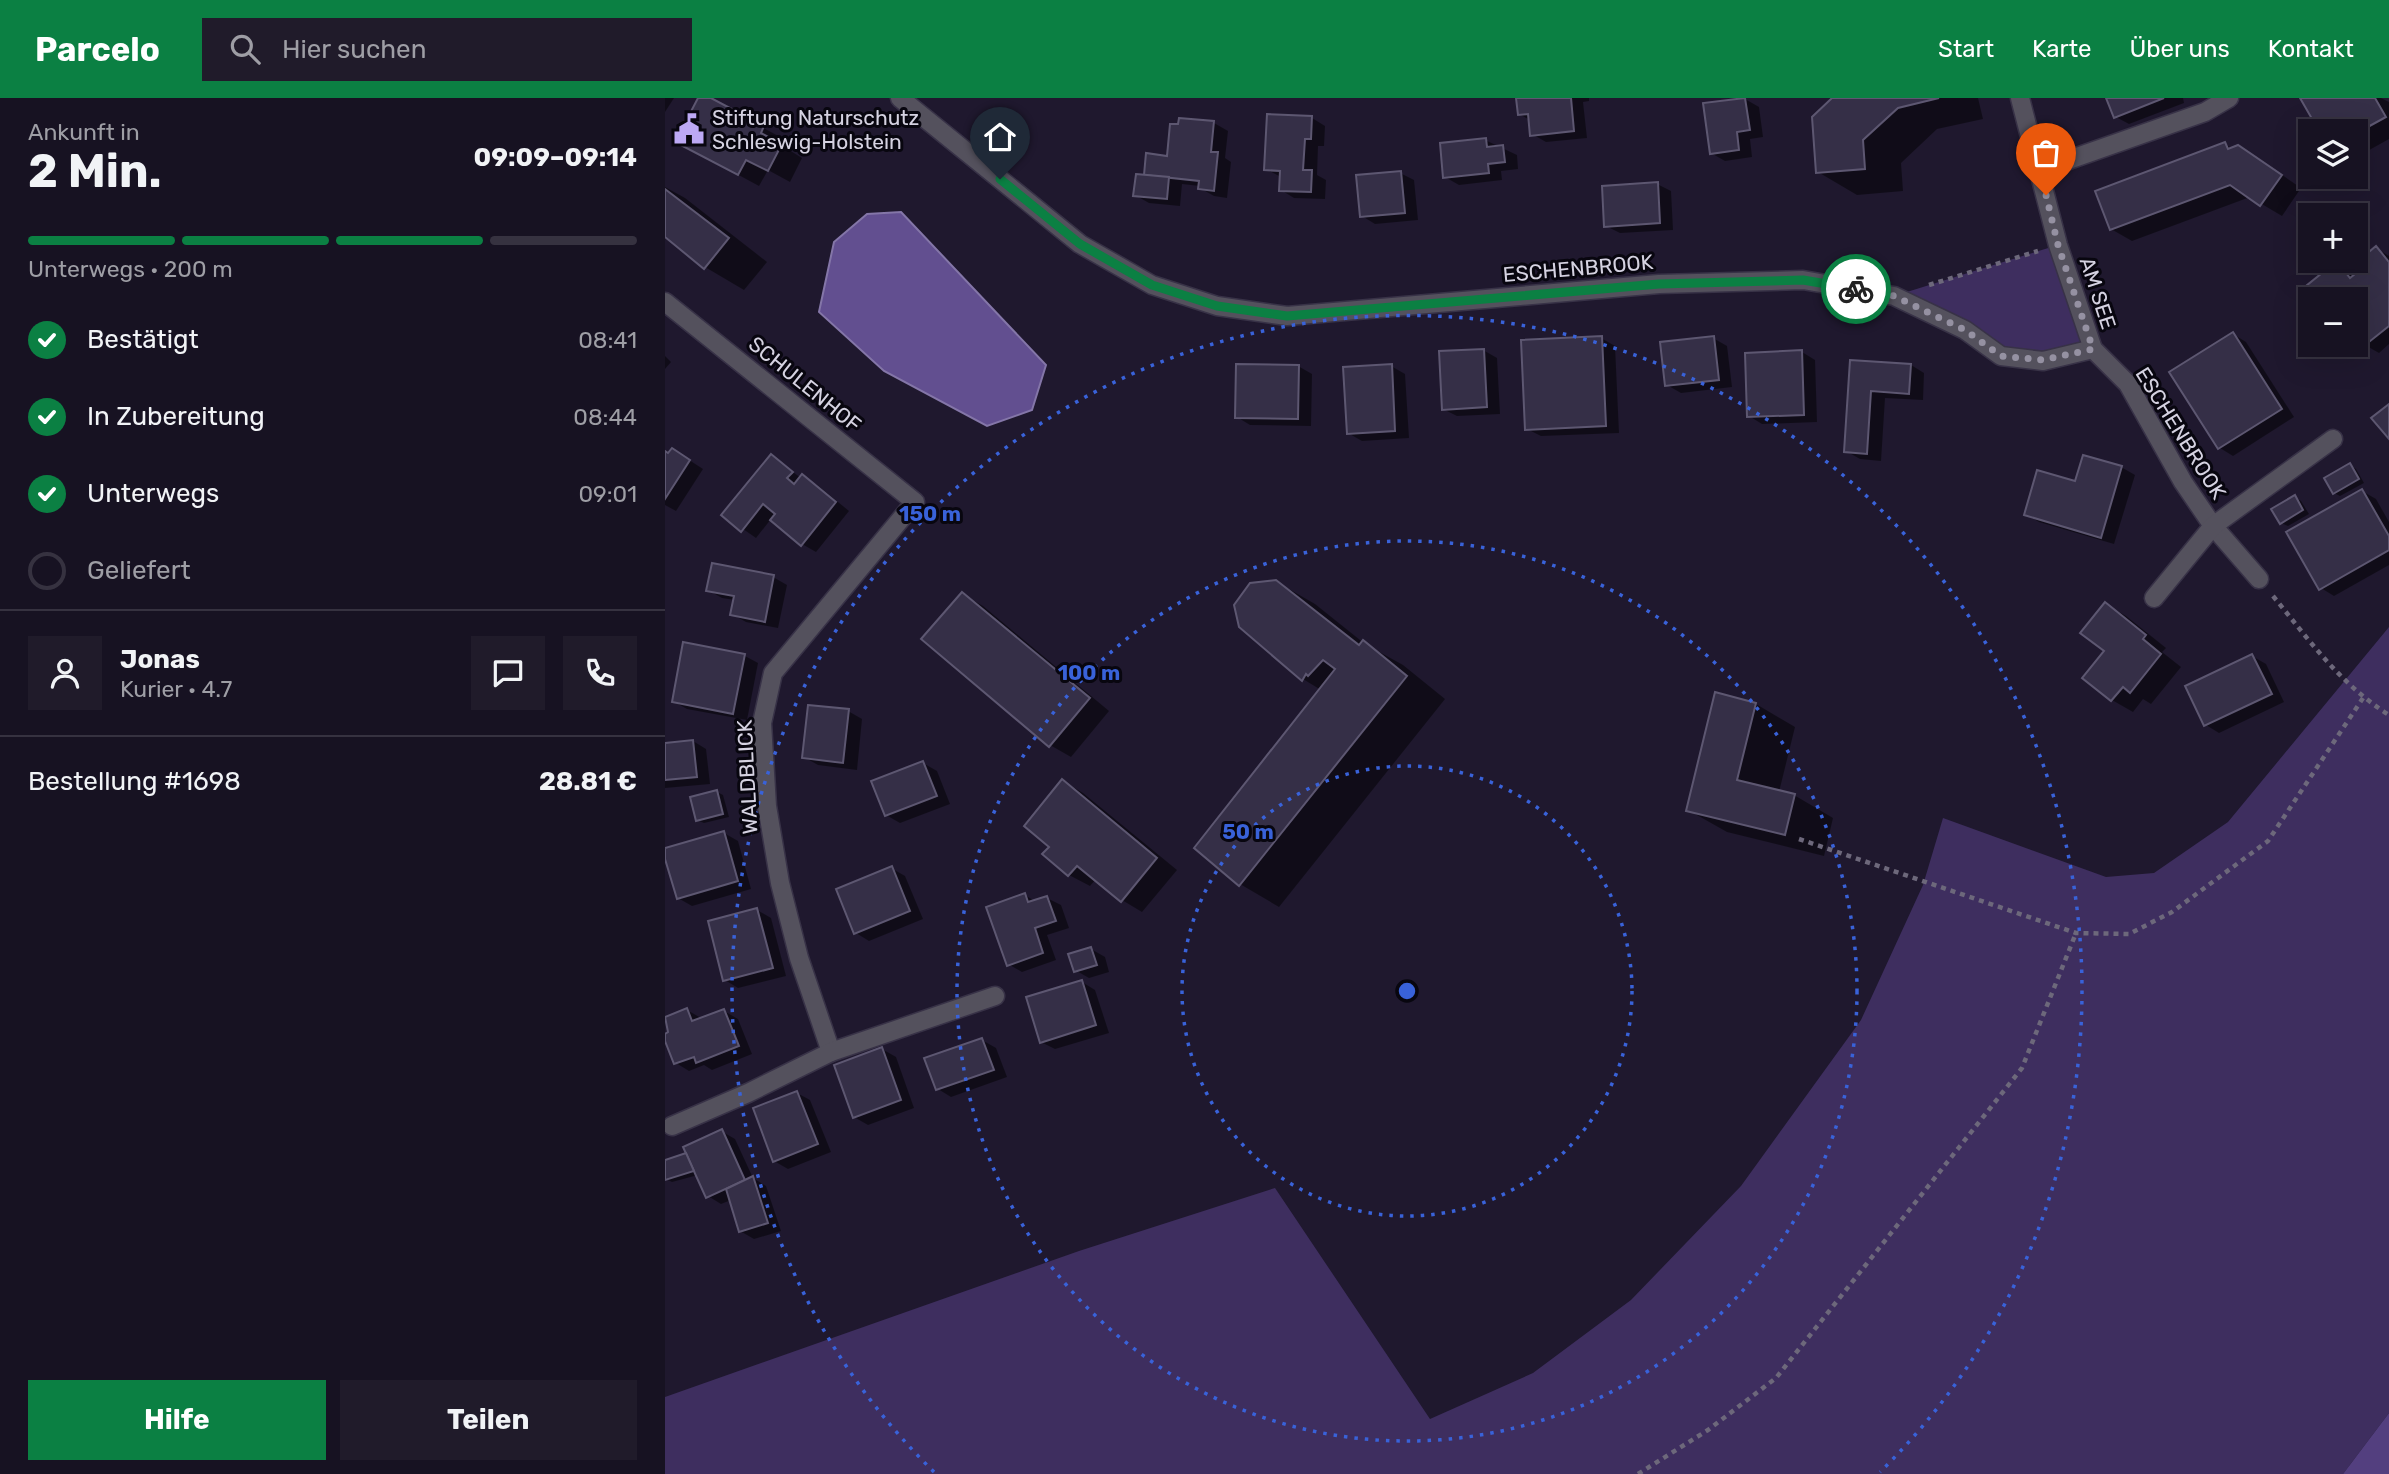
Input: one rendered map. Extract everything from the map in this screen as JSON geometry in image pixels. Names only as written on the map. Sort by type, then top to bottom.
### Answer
[{"type":"street","name":"ESCHENBROOK","points":[[900,98],[1080,244],[1152,285],[1217,306],[1287,316],[1659,284],[1803,280],[1894,296],[1965,330],[2001,356],[2043,360],[2093,349],[2128,384],[2183,482],[2213,526],[2259,579]]},
{"type":"street","name":"AM SEE","points":[[2020,98],[2058,245],[2093,349]]},
{"type":"street","points":[[2040,170],[2205,112],[2229,98]]},
{"type":"street","name":"SCHULENHOF","points":[[665,302],[915,502]]},
{"type":"street","name":"ESCHENBROOK","points":[[2154,598],[2213,526],[2333,439]]},
{"type":"street","name":"WALDBLICK","points":[[831,1052],[799,958],[780,883],[767,806],[762,723],[773,673],[915,502]]},
{"type":"street","points":[[672,1126],[748,1093],[831,1052],[995,996]]},
{"type":"path","points":[[1894,296],[2058,245]]},
{"type":"path","points":[[2259,579],[2326,663],[2363,698],[2389,715]]},
{"type":"path","points":[[1798,839],[2076,933],[2129,934],[2172,912],[2268,841],[2363,698]]},
{"type":"path","points":[[1638,1474],[1708,1430],[1776,1378],[2022,1068],[2076,933]]},
{"type":"shaded area","points":[[901,212],[1046,365],[1032,410],[987,426],[884,371],[819,312],[834,242],[867,214]]},
{"type":"shaded area","points":[[2058,245],[2093,349],[2001,356],[1894,296]]},
{"type":"shaded area","points":[[2389,627],[2389,1413],[2343,1474],[665,1474],[665,1397],[1079,1251],[1275,1188],[1430,1419],[1533,1373],[1631,1300],[1741,1186],[1861,1020],[1923,885],[1943,818],[2106,877],[2154,873],[2228,822]]},
{"type":"shaded area","points":[[2389,1413],[2389,1474],[2343,1474]]},
{"type":"building","points":[[698,98],[711,98],[764,126],[761,133],[782,144],[768,171],[746,160],[738,175],[675,142]]},
{"type":"building","points":[[1516,98],[1571,98],[1574,131],[1530,136],[1528,114],[1518,115]]},
{"type":"building","points":[[1745,98],[1750,130],[1737,132],[1739,150],[1710,154],[1703,103]]},
{"type":"building","points":[[1832,98],[1939,98],[1898,108],[1863,140],[1865,169],[1816,173],[1812,117]]},
{"type":"building","points":[[2106,98],[2164,98],[2114,118]]},
{"type":"building","points":[[2300,98],[2375,98],[2386,117],[2368,127],[2368,119],[2312,119]]},
{"type":"building","points":[[1267,114],[1312,116],[1311,139],[1305,139],[1303,170],[1312,170],[1311,192],[1279,191],[1280,171],[1264,170]]},
{"type":"building","points":[[1179,118],[1214,121],[1211,152],[1218,152],[1214,191],[1198,189],[1199,181],[1144,175],[1146,153],[1167,156],[1170,124],[1178,124]]},
{"type":"building","points":[[1486,138],[1487,147],[1503,145],[1505,162],[1488,164],[1489,173],[1443,178],[1440,143]]},
{"type":"building","points":[[2225,142],[2228,149],[2238,145],[2282,175],[2260,206],[2230,185],[2110,230],[2095,191]]},
{"type":"building","points":[[1401,171],[1405,213],[1360,217],[1356,175]]},
{"type":"building","points":[[1136,174],[1169,177],[1167,199],[1133,196]]},
{"type":"building","points":[[1658,182],[1660,223],[1604,227],[1602,186]]},
{"type":"building","points":[[665,189],[729,238],[704,269],[665,237]]},
{"type":"building","points":[[2376,246],[2389,262],[2389,326],[2368,343],[2368,287],[2306,286],[2322,273],[2346,273],[2350,278],[2356,273],[2368,273],[2368,253]]},
{"type":"building","points":[[2233,332],[2282,409],[2218,449],[2169,372]]},
{"type":"building","points":[[1602,336],[1606,426],[1525,430],[1521,340]]},
{"type":"building","points":[[1714,336],[1719,380],[1665,386],[1660,342]]},
{"type":"building","points":[[1484,349],[1487,407],[1442,410],[1439,351]]},
{"type":"building","points":[[1802,350],[1804,415],[1747,417],[1745,353]]},
{"type":"building","points":[[1850,360],[1911,364],[1909,394],[1871,391],[1867,454],[1844,452]]},
{"type":"building","points":[[1236,364],[1299,365],[1298,419],[1235,418]]},
{"type":"building","points":[[1392,364],[1395,431],[1347,434],[1343,367]]},
{"type":"building","points":[[2389,404],[2389,439],[2371,418]]},
{"type":"building","points":[[672,448],[690,460],[665,499],[665,451],[668,453]]},
{"type":"building","points":[[771,454],[793,472],[787,478],[794,484],[802,474],[836,502],[801,546],[770,520],[775,514],[763,504],[741,532],[721,515]]},
{"type":"building","points":[[2083,455],[2122,466],[2101,538],[2024,515],[2037,470],[2075,481]]},
{"type":"building","points":[[2350,463],[2359,479],[2333,494],[2324,478]]},
{"type":"building","points":[[2362,489],[2389,536],[2389,550],[2319,590],[2286,532]]},
{"type":"building","points":[[2295,495],[2303,510],[2280,524],[2271,509]]},
{"type":"building","points":[[712,563],[774,575],[765,622],[730,615],[734,596],[706,591]]},
{"type":"building","points":[[1276,580],[1359,645],[1363,640],[1407,676],[1239,886],[1194,848],[1335,669],[1323,660],[1308,676],[1306,674],[1302,681],[1239,627],[1234,605],[1250,583]]},
{"type":"building","points":[[962,592],[1090,698],[1049,747],[921,639]]},
{"type":"building","points":[[2105,602],[2146,635],[2143,639],[2161,654],[2130,693],[2123,687],[2111,701],[2082,678],[2104,651],[2080,633]]},
{"type":"building","points":[[683,642],[745,654],[733,714],[672,702]]},
{"type":"building","points":[[2252,654],[2272,694],[2204,726],[2185,686]]},
{"type":"building","points":[[1715,692],[1756,703],[1737,780],[1795,794],[1785,835],[1686,811]]},
{"type":"building","points":[[808,705],[849,709],[843,763],[802,758]]},
{"type":"building","points":[[693,740],[697,777],[665,780],[665,743]]},
{"type":"building","points":[[923,761],[937,796],[885,816],[871,781]]},
{"type":"building","points":[[1062,779],[1157,858],[1121,902],[1077,866],[1068,876],[1042,854],[1049,847],[1024,826]]},
{"type":"building","points":[[717,790],[723,814],[696,821],[690,797]]},
{"type":"building","points":[[724,831],[738,881],[677,899],[665,859],[665,848]]},
{"type":"building","points":[[892,866],[910,911],[854,934],[836,889]]},
{"type":"building","points":[[1025,893],[1028,902],[1047,896],[1056,921],[1035,928],[1043,953],[1007,966],[986,907]]},
{"type":"building","points":[[757,908],[773,968],[723,981],[708,921]]},
{"type":"building","points":[[1091,947],[1097,965],[1074,972],[1068,954]]},
{"type":"building","points":[[1082,980],[1096,1025],[1040,1043],[1026,997]]},
{"type":"building","points":[[687,1008],[692,1021],[724,1009],[739,1046],[696,1063],[694,1057],[674,1064],[665,1041],[665,1034],[668,1032],[665,1017]]},
{"type":"building","points":[[982,1038],[994,1070],[936,1090],[924,1058]]},
{"type":"building","points":[[882,1047],[901,1100],[853,1118],[834,1065]]},
{"type":"building","points":[[797,1091],[818,1144],[773,1162],[753,1108]]},
{"type":"building","points":[[722,1129],[745,1180],[706,1198],[683,1147]]},
{"type":"building","points":[[686,1153],[694,1171],[665,1180],[665,1160]]},
{"type":"building","points":[[753,1176],[768,1223],[739,1232],[726,1189]]},
{"type":"way so far","points":[[1856,289],[1894,296],[1965,330],[2001,356],[2043,360],[2093,349],[2058,245],[2046,195]]},
{"type":"place","name":"Stiftung Naturschutz Schleswig-Holstein","points":[[689,129]]},
{"type":"route","points":[[1000,179],[1080,244],[1152,285],[1217,306],[1287,316],[1659,284],[1803,280],[1856,289]]}]
